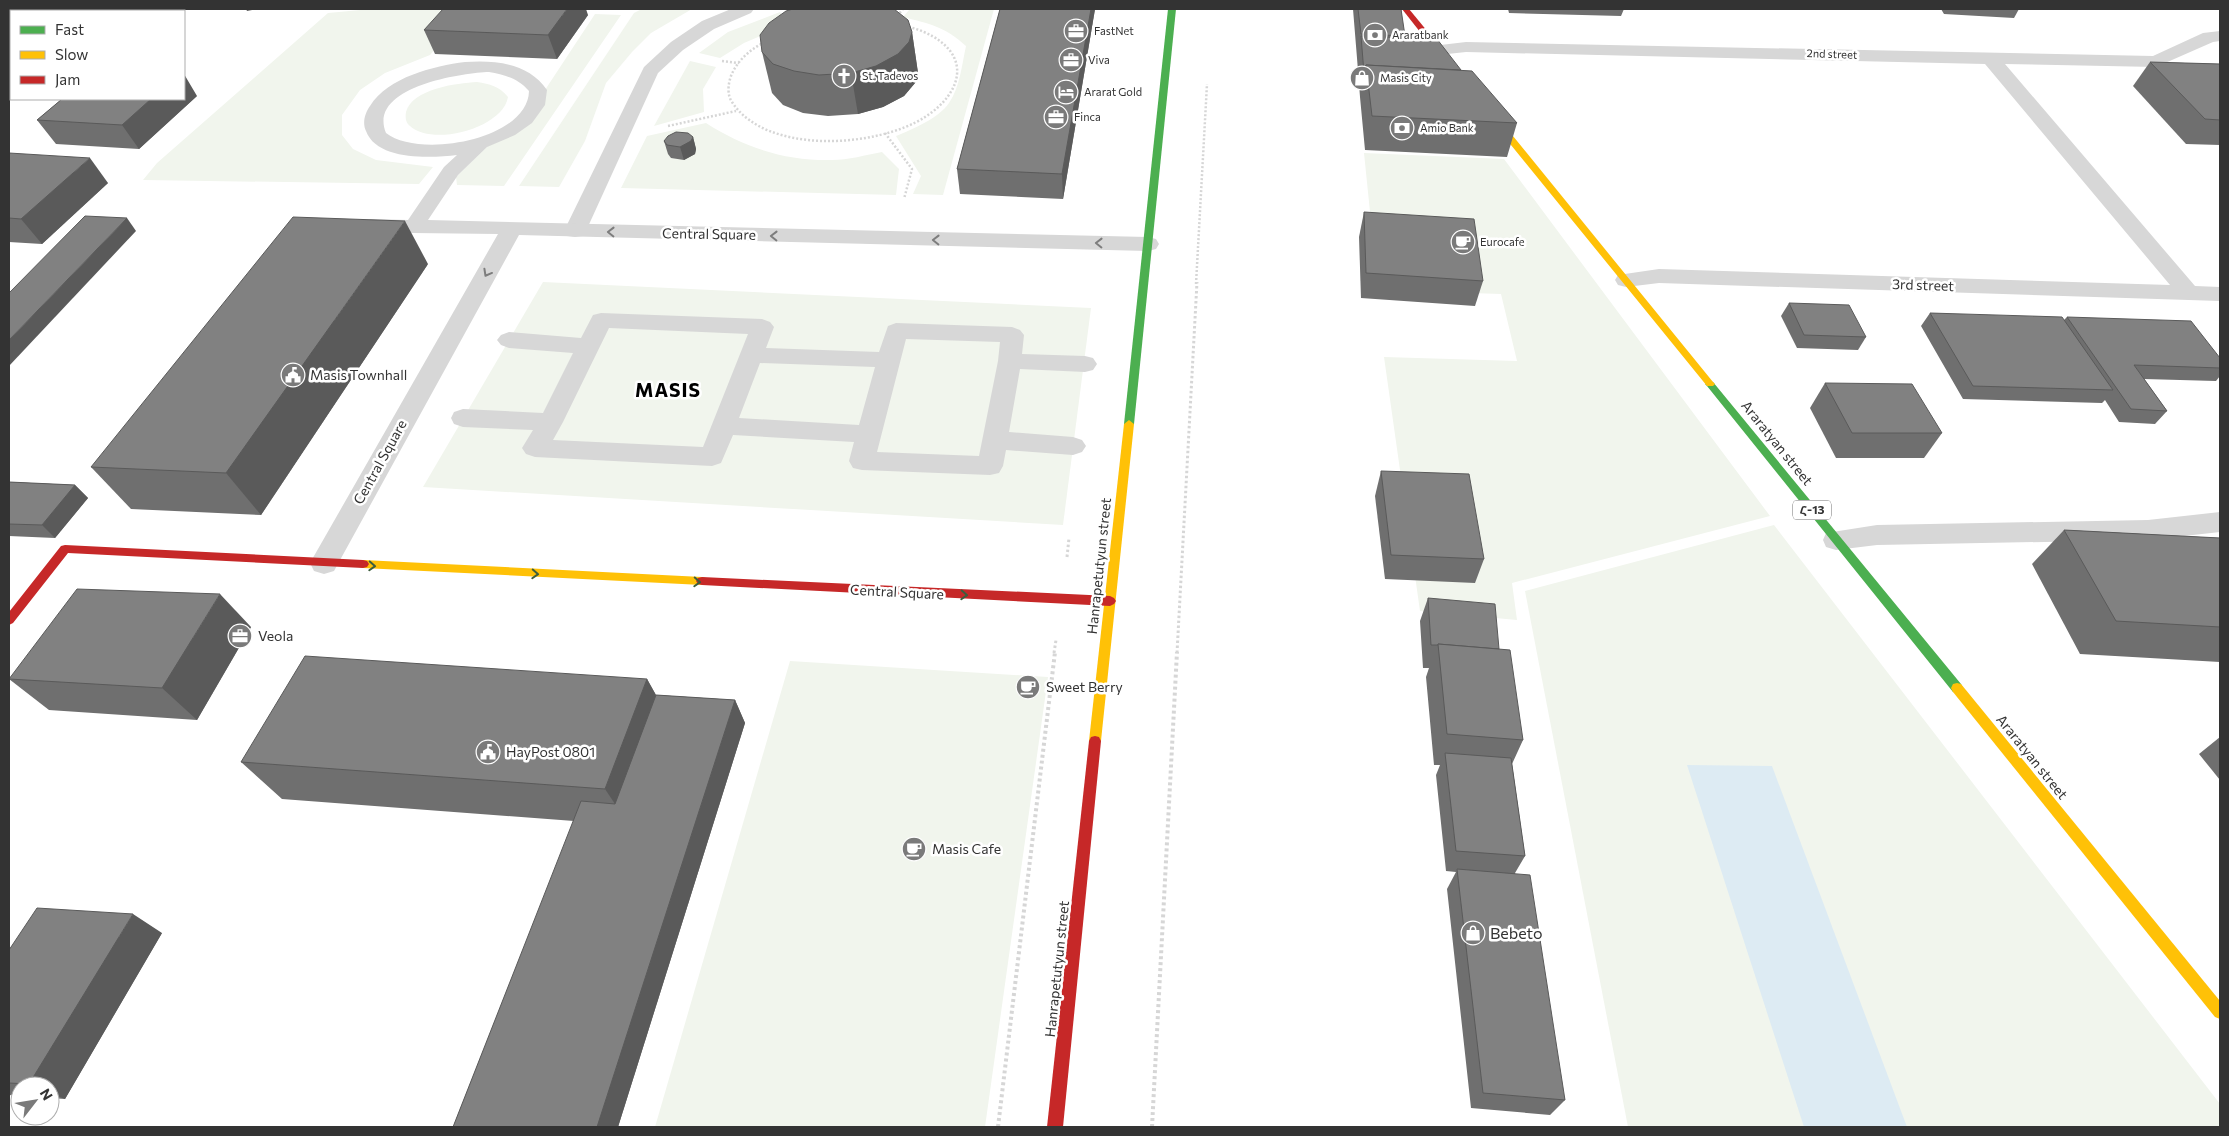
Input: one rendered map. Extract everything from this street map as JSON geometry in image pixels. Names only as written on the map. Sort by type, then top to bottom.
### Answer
[{"type":"street","points":[[575,231],[650,71],[677,46],[708,25],[745,9]]},
{"type":"street","name":"Hanrapetutyun street","points":[[1055,1127],[1172,9]]},
{"type":"street","points":[[1405,9],[1463,81]]},
{"type":"street","name":"2nd street","points":[[1438,50],[1475,47],[2156,62],[2209,37],[2220,36]]},
{"type":"street","points":[[1990,58],[2189,293]]},
{"type":"street","points":[[413,227],[451,171],[480,144],[506,133],[526,119],[537,104],[538,90],[529,78],[512,70],[489,67],[462,68],[434,74],[400,89],[386,98],[374,113],[373,127],[380,138],[397,147],[422,151],[450,150],[480,144]]},
{"type":"street","name":"Araratyan street","points":[[1482,104],[2220,1012]]},
{"type":"street","points":[[347,224],[511,230]]},
{"type":"street","name":"Central Square","points":[[1110,601],[324,564],[511,230],[1148,244]]},
{"type":"street","name":"3rd street","points":[[1626,280],[1659,276],[2220,294]]},
{"type":"street","points":[[601,320],[762,326],[712,456],[535,448],[551,422],[587,346],[601,320]]},
{"type":"street","points":[[896,331],[1012,335],[1010,361],[990,466],[862,461],[896,331]]},
{"type":"street","points":[[509,340],[587,346]]},
{"type":"street","points":[[751,355],[888,360]]},
{"type":"street","points":[[1010,361],[1084,364]]},
{"type":"street","points":[[463,418],[551,422]]},
{"type":"street","points":[[724,426],[869,434]]},
{"type":"street","points":[[994,440],[1073,446]]},
{"type":"street","points":[[1836,540],[1877,535],[2148,530],[2220,522]]},
{"type":"street","points":[[12,612],[64,549],[324,564]]},
{"type":"path","points":[[892,23],[903,9]]},
{"type":"path","points":[[857,21],[892,23],[918,30],[940,42],[954,56],[959,72],[954,90],[939,107],[916,122],[885,133],[850,140],[814,140],[781,135],[754,125],[736,110],[728,95],[729,79],[739,63],[759,46],[787,33],[821,24],[857,21]]},
{"type":"path","points":[[787,25],[787,33]]},
{"type":"path","points":[[1152,1127],[1207,77]]},
{"type":"path","points":[[661,128],[736,110]]},
{"type":"path","points":[[885,133],[912,169],[904,199]]},
{"type":"path","points":[[998,1127],[1070,533]]},
{"type":"shaded area","points":[[371,9],[470,9],[430,55],[385,73],[360,90],[342,115],[342,135],[353,149],[376,160],[433,167],[419,184],[143,180],[157,163],[328,13]]},
{"type":"shaded area","points":[[642,9],[692,9],[651,33],[606,83],[585,141],[559,187],[519,186],[634,13]]},
{"type":"shaded area","points":[[910,9],[994,9],[943,195],[913,194],[921,176],[896,136],[939,114],[949,103],[958,83],[966,46],[944,30],[903,17]]},
{"type":"shaded area","points":[[780,12],[789,24],[744,43],[720,58],[699,53],[728,32]]},
{"type":"shaded area","points":[[595,14],[621,15],[504,186],[457,185],[456,177],[545,90]]},
{"type":"shaded area","points":[[690,61],[716,67],[703,89],[704,112],[654,126]]},
{"type":"shaded area","points":[[477,82],[494,86],[508,97],[503,108],[494,118],[466,131],[434,135],[421,132],[408,123],[406,112],[410,104],[417,98],[447,86]]},
{"type":"shaded area","points":[[706,123],[751,146],[798,158],[838,160],[882,152],[899,169],[896,195],[621,188],[647,136]]},
{"type":"shaded area","points":[[1364,153],[1504,159],[1770,516],[1512,583],[1517,620],[1420,611],[1384,357],[1517,361],[1501,294],[1378,290]]},
{"type":"shaded area","points":[[543,282],[1091,308],[1063,525],[423,487]]},
{"type":"shaded area","points":[[1774,525],[2220,1104],[2220,1127],[1628,1127],[1525,591]]},
{"type":"shaded area","points":[[790,661],[1048,677],[985,1127],[655,1127]]},
{"type":"shaded area","points":[[1687,765],[1772,766],[1907,1127],[1804,1127]]},
{"type":"building","points":[[443,9],[567,9],[548,35],[424,30]]},
{"type":"building","points":[[793,9],[894,9],[908,20],[912,32],[909,42],[898,54],[876,66],[851,73],[819,75],[794,71],[773,64],[762,52],[760,35],[769,23],[786,11]]},
{"type":"building","points":[[1000,9],[1091,9],[1062,174],[957,169]]},
{"type":"building","points":[[1358,9],[1401,9],[1405,36],[1361,34]]},
{"type":"building","points":[[1361,36],[1437,39],[1461,70],[1366,65],[1364,73]]},
{"type":"building","points":[[2150,62],[2220,64],[2220,120],[2205,119]]},
{"type":"building","points":[[1366,65],[1472,71],[1517,123],[1372,116]]},
{"type":"building","points":[[61,100],[150,100],[122,125],[37,120]]},
{"type":"building","points":[[676,132],[688,133],[693,137],[691,141],[680,147],[667,145],[664,141],[668,136]]},
{"type":"building","points":[[9,153],[90,158],[21,219],[9,218]]},
{"type":"building","points":[[1364,212],[1474,219],[1483,281],[1366,273]]},
{"type":"building","points":[[85,216],[127,218],[9,340],[9,293]]},
{"type":"building","points":[[293,217],[405,221],[226,473],[91,467]]},
{"type":"building","points":[[1789,303],[1849,305],[1866,337],[1804,335]]},
{"type":"building","points":[[1930,313],[2062,317],[2113,390],[1973,386]]},
{"type":"building","points":[[2067,317],[2191,321],[2220,358],[2220,368],[2134,365],[2167,411],[2131,409]]},
{"type":"building","points":[[1825,383],[1912,384],[1942,433],[1852,433]]},
{"type":"building","points":[[1381,471],[1469,474],[1484,559],[1391,555]]},
{"type":"building","points":[[9,482],[75,485],[42,525],[9,524]]},
{"type":"building","points":[[2064,530],[2220,538],[2220,627],[2116,621]]},
{"type":"building","points":[[77,589],[220,594],[162,688],[9,679]]},
{"type":"building","points":[[1428,598],[1495,604],[1499,649],[1431,645]]},
{"type":"building","points":[[1438,644],[1510,650],[1523,740],[1447,734]]},
{"type":"building","points":[[305,656],[647,679],[605,789],[241,762]]},
{"type":"building","points":[[656,695],[735,700],[597,1127],[453,1127],[581,801],[615,804]]},
{"type":"building","points":[[1445,753],[1511,758],[1525,856],[1456,851]]},
{"type":"building","points":[[1457,869],[1530,875],[1565,1100],[1483,1093]]},
{"type":"building","points":[[37,908],[133,914],[34,1076],[10,1076],[10,1083],[9,1083],[9,950]]},
{"type":"traffic: fast","points":[[1129,424],[1172,9]]},
{"type":"traffic: fast","points":[[1710,384],[1957,688]]},
{"type":"traffic: slow","points":[[1488,111],[1710,384]]},
{"type":"traffic: slow","points":[[1095,741],[1129,424]]},
{"type":"traffic: slow","points":[[363,564],[702,581]]},
{"type":"traffic: slow","points":[[1957,688],[2220,1012]]},
{"type":"traffic: jam","points":[[1405,9],[1453,68]]},
{"type":"traffic: jam","points":[[9,620],[65,549],[363,564]]},
{"type":"traffic: jam","points":[[702,581],[1110,601]]},
{"type":"traffic: jam","points":[[1055,1127],[1095,741]]},
{"type":"place","name":"FastNet","points":[[1076,31]]},
{"type":"place","name":"Araratbank","points":[[1375,35]]},
{"type":"place","name":"Viva","points":[[1071,60]]},
{"type":"place","name":"St. Tadevos","points":[[844,76]]},
{"type":"place","name":"Masis City","points":[[1362,78]]},
{"type":"place","name":"Ararat Gold","points":[[1066,92]]},
{"type":"place","name":"Finca","points":[[1056,117]]},
{"type":"place","name":"Amio Bank","points":[[1402,128]]},
{"type":"place","name":"Eurocafe","points":[[1463,242]]},
{"type":"place","name":"Masis Townhall","points":[[293,375]]},
{"type":"place","name":"Veola","points":[[240,636]]},
{"type":"place","name":"Sweet Berry","points":[[1028,687]]},
{"type":"place","name":"HayPost 0801","points":[[488,752]]},
{"type":"place","name":"Masis Cafe","points":[[914,849]]},
{"type":"place","name":"Bebeto","points":[[1473,933]]},
{"type":"district","name":"MASIS","points":[[668,390]]}]
